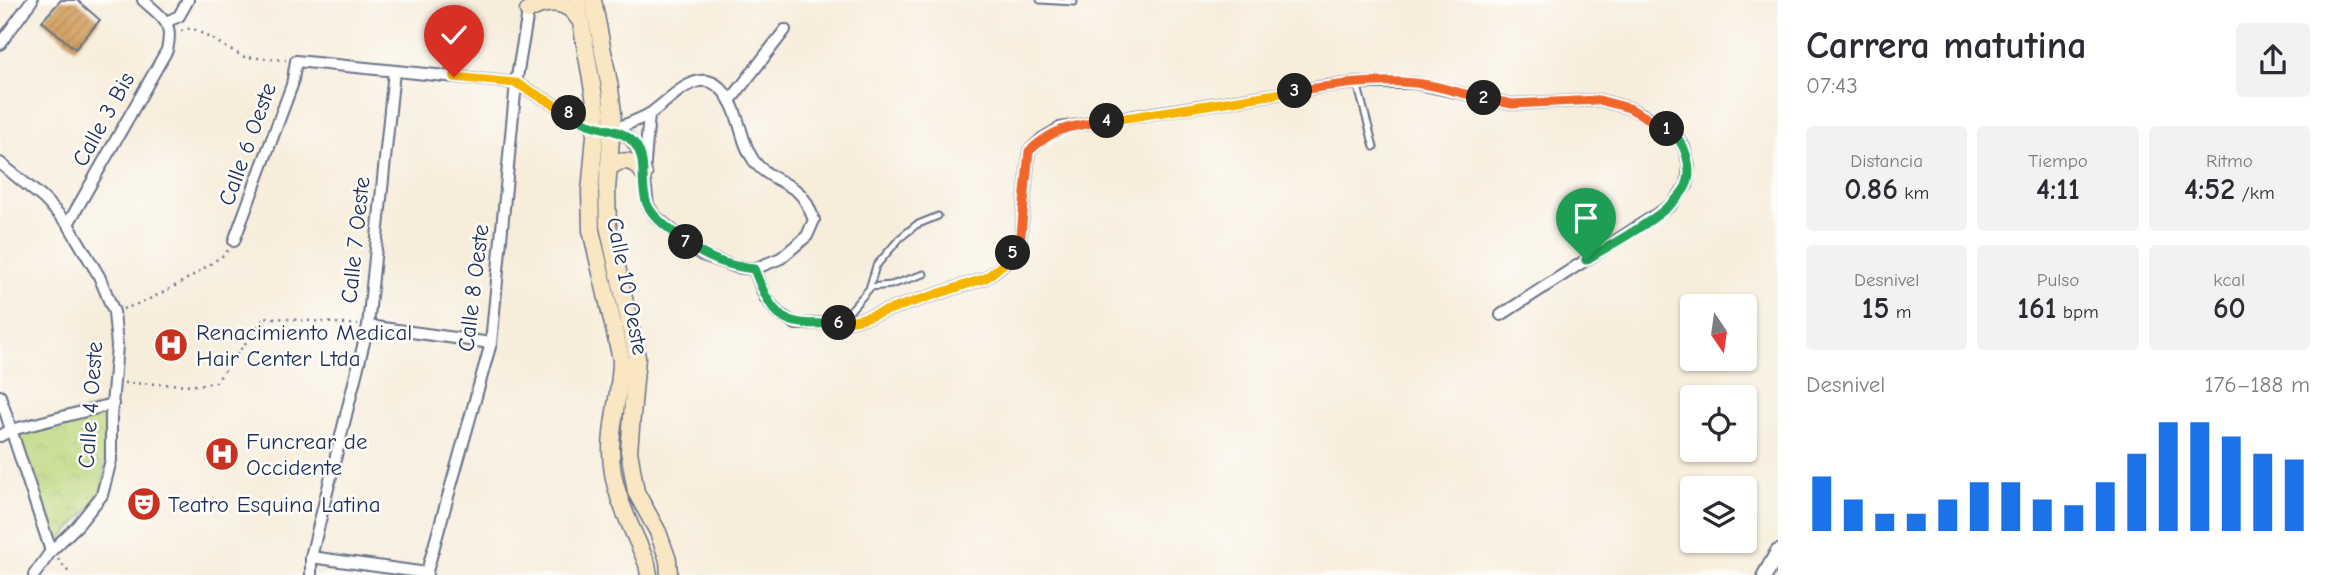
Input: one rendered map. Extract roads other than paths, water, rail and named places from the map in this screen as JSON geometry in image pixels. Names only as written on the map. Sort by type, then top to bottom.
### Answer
[{"type":"main road","name":"Calle 10 Oeste","points":[[577,0],[579,20],[604,128],[608,169],[608,226],[638,357],[629,451],[636,492],[658,532],[668,560],[669,575]]},
{"type":"main road","name":"Calle 10 Oeste","points":[[593,0],[610,88],[604,128],[591,181],[591,230],[621,359],[621,379],[611,452],[613,474],[618,498],[648,564],[649,575]]},
{"type":"main road","points":[[529,5],[557,1],[575,11],[579,20]]},
{"type":"main road","points":[[608,169],[618,162],[631,162],[644,174]]},
{"type":"street","points":[[0,44],[32,0]]},
{"type":"street","points":[[143,0],[166,22],[179,16],[188,0]]},
{"type":"street","name":"Calle 8 Oeste","points":[[426,574],[491,343],[516,83],[529,5]]},
{"type":"street","name":"Calle 3 Bis","points":[[68,224],[167,50],[171,33],[166,22]]},
{"type":"street","points":[[730,101],[785,30]]},
{"type":"street","name":"Calle 6 Oeste","points":[[234,241],[292,85],[296,61],[394,71]]},
{"type":"street","points":[[394,71],[516,83],[589,124],[628,138],[641,154],[648,205],[655,216],[702,255],[736,267],[754,269],[781,258],[807,236],[814,220],[804,198],[755,163],[746,148],[730,101],[716,86],[701,81],[692,82],[683,86],[649,114],[604,128]]},
{"type":"street","name":"Calle 7 Oeste","points":[[311,575],[311,557],[368,326],[394,71]]},
{"type":"street","points":[[754,269],[765,297],[778,313],[796,324],[839,323],[864,318],[986,278],[1007,261],[1020,245],[1029,151],[1060,128],[1327,86],[1414,83],[1512,104],[1599,100],[1629,108],[1675,134],[1684,148],[1689,166],[1687,185],[1671,205],[1501,315]]},
{"type":"street","points":[[644,174],[649,114]]},
{"type":"street","name":"Calle 4 Oeste","points":[[0,163],[43,198],[68,224],[99,276],[114,312],[117,346],[111,460],[102,495],[77,526],[51,551],[34,575]]},
{"type":"street","points":[[368,326],[491,343]]},
{"type":"street","points":[[0,396],[51,551]]},
{"type":"street","points":[[0,436],[11,430],[113,404]]},
{"type":"street","points":[[1765,575],[1778,552]]},
{"type":"street","points":[[311,557],[426,574]]},
{"type":"lane","points":[[1040,0],[1074,2]]},
{"type":"lane","points":[[1357,83],[1374,147]]},
{"type":"lane","points":[[839,323],[870,287],[876,266],[906,231],[938,216]]},
{"type":"lane","points":[[870,287],[891,285],[924,274]]},
{"type":"place","name":"Renacimiento Medical Hair Center Ltda","points":[[171,345]]},
{"type":"place","name":"Funcrear de Occidente","points":[[222,454]]},
{"type":"place","name":"Teatro Esquina Latina","points":[[144,504]]}]
